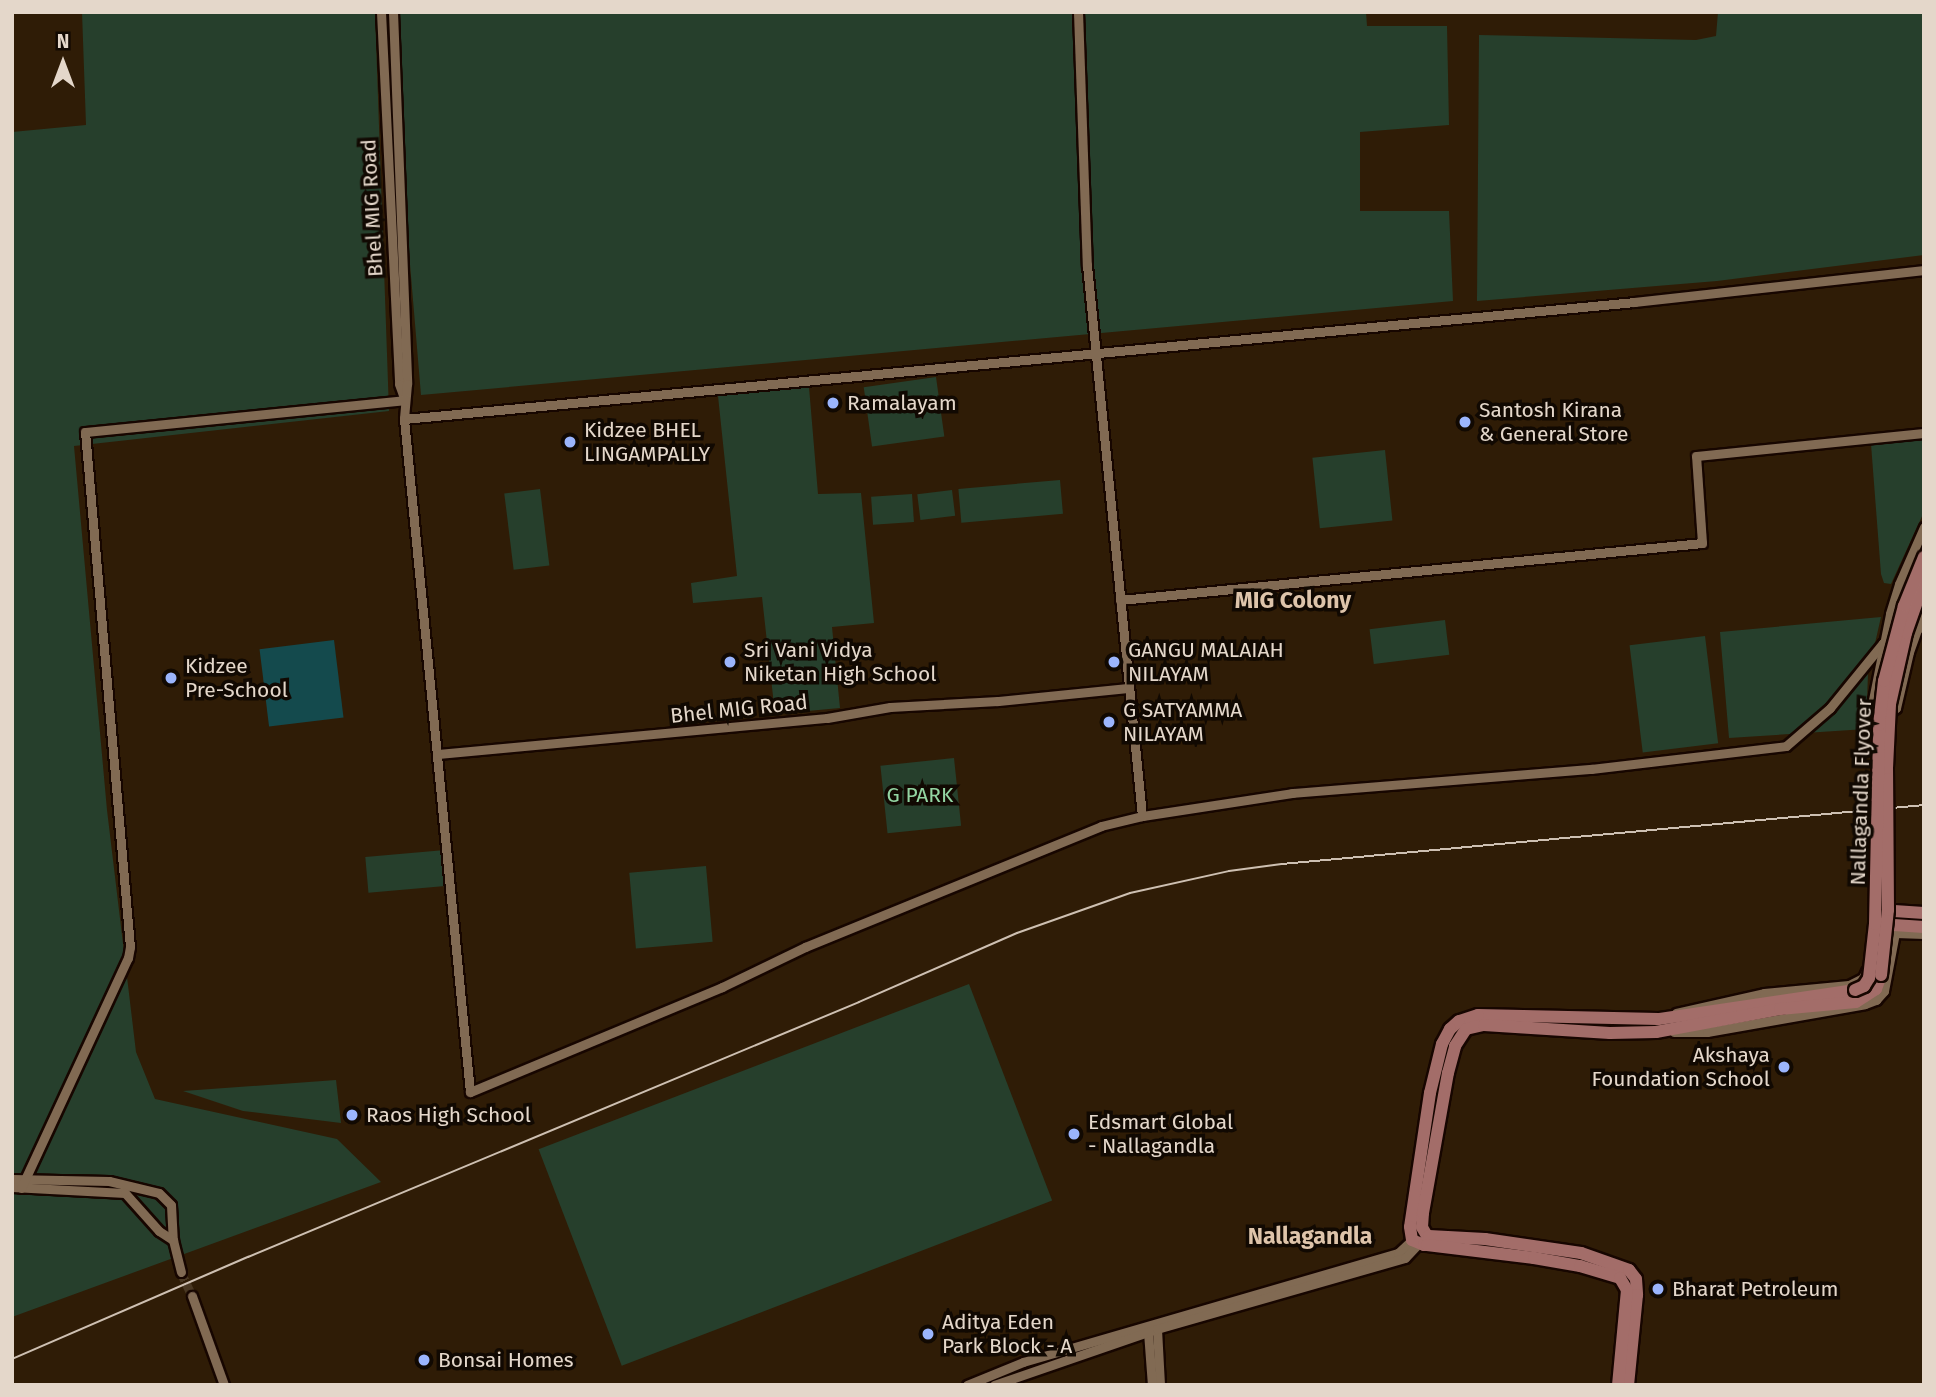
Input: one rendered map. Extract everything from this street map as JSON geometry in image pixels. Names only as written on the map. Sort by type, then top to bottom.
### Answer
[{"type":"main road","name":"Nallagandla Flyover","points":[[1422,1241],[1410,1227],[1428,1105],[1442,1044],[1450,1029],[1471,1015],[1543,1023],[1657,1026],[1704,1017],[1865,998],[1880,982],[1885,928],[1882,910],[1881,703],[1896,631],[1924,557]]},
{"type":"main road","name":"Nallagandla Flyover","points":[[1882,910],[1890,704],[1906,634],[1924,582]]},
{"type":"main road","name":"Nallagandla Flyover","points":[[1882,910],[1924,913]]},
{"type":"main road","points":[[1885,928],[1924,927]]},
{"type":"main road","points":[[1422,1241],[1485,1239],[1581,1253],[1629,1270],[1636,1279],[1637,1295],[1628,1385]]},
{"type":"main road","points":[[1422,1241],[1580,1266],[1620,1278],[1627,1290],[1618,1385]]},
{"type":"street","name":"Bhel MIG Road","points":[[381,12],[398,384],[404,400]]},
{"type":"street","name":"Bhel MIG Road","points":[[393,12],[406,370],[404,419],[470,1092],[1057,843],[1101,825],[1142,816]]},
{"type":"street","points":[[1078,12],[1087,265],[1098,353],[1142,816],[1292,793],[1591,769],[1786,746],[1830,708],[1883,643],[1921,627]]},
{"type":"street","points":[[404,419],[1924,270]]},
{"type":"street","points":[[19,1185],[128,958],[130,947],[85,432],[404,400]]},
{"type":"street","points":[[1120,600],[1702,543],[1696,456],[1924,433]]},
{"type":"street","points":[[1923,530],[1890,614],[1883,643],[1873,700],[1874,709],[1883,714],[1896,708],[1901,680],[1921,627],[1924,610]]},
{"type":"street","points":[[1890,614],[1921,627]]},
{"type":"street","name":"Bhel MIG Road","points":[[438,754],[827,718],[890,707],[998,701],[1128,688]]},
{"type":"street","points":[[1885,928],[1924,934]]},
{"type":"street","points":[[1657,1026],[1692,1007],[1764,993],[1855,983],[1863,978],[1869,941],[1885,928]]},
{"type":"street","points":[[1657,1026],[1707,1032],[1876,1000],[1884,991],[1892,952],[1885,928]]},
{"type":"street","points":[[1868,955],[1892,952]]},
{"type":"street","points":[[12,1179],[19,1185],[125,1193],[159,1231],[173,1240]]},
{"type":"street","points":[[19,1185],[109,1181],[159,1193],[166,1199],[173,1217],[173,1240],[181,1272]]},
{"type":"street","points":[[125,1193],[132,1185]]},
{"type":"street","points":[[967,1385],[1023,1362],[1277,1289],[1405,1258],[1422,1241]]},
{"type":"street","points":[[994,1385],[1277,1289]]},
{"type":"street","points":[[191,1296],[224,1385]]},
{"type":"street","points":[[1152,1331],[1152,1385]]},
{"type":"street","points":[[1152,1331],[1160,1385]]},
{"type":"green space","points":[[82,12],[375,12],[389,411],[74,446],[107,810],[136,1052],[155,1099],[337,1139],[381,1182],[12,1317],[12,132],[86,125]]},
{"type":"green space","points":[[393,12],[1366,12],[1367,26],[1447,26],[1449,125],[1360,132],[1360,211],[1449,211],[1453,301],[421,395],[396,98]]},
{"type":"green space","points":[[1718,12],[1924,12],[1924,255],[1717,281],[1477,301],[1479,35],[1696,40],[1716,36]]},
{"type":"green space","points":[[936,377],[944,436],[872,447],[864,387]]},
{"type":"green space","points":[[809,387],[818,494],[861,493],[874,623],[832,627],[840,708],[775,714],[762,597],[693,603],[691,583],[737,576],[718,396]]},
{"type":"green space","points":[[1924,436],[1924,512],[1891,584],[1884,583],[1881,574],[1871,444],[1873,441]]},
{"type":"green space","points":[[1385,450],[1392,521],[1320,528],[1312,458]]},
{"type":"green space","points":[[1060,480],[1063,514],[961,523],[958,489]]},
{"type":"green space","points":[[540,489],[549,565],[514,570],[504,493]]},
{"type":"green space","points":[[952,490],[955,516],[920,520],[917,494]]},
{"type":"green space","points":[[912,494],[914,522],[873,525],[871,497]]},
{"type":"green space","points":[[1881,617],[1868,674],[1866,729],[1729,738],[1720,632]]},
{"type":"green space","points":[[1445,620],[1449,655],[1374,664],[1370,629]]},
{"type":"green space","points":[[1705,636],[1718,743],[1643,752],[1630,645]]},
{"type":"green space","name":"G PARK","points":[[954,758],[961,826],[888,833],[880,766]]},
{"type":"green space","points":[[445,850],[448,886],[368,893],[365,857]]},
{"type":"green space","points":[[706,866],[713,942],[636,948],[629,873]]},
{"type":"green space","points":[[969,984],[1052,1201],[622,1366],[539,1149]]},
{"type":"green space","points":[[336,1080],[341,1123],[243,1111],[183,1091]]},
{"type":"water","points":[[334,640],[344,717],[269,727],[260,649]]},
{"type":"tunnel","points":[[181,1272],[192,1296]]},
{"type":"railway","points":[[12,1359],[1017,933],[1130,893],[1229,871],[1282,864],[1924,805]]},
{"type":"place","name":"Ramalayam","points":[[833,403]]},
{"type":"place","name":"Santosh Kirana & General Store","points":[[1465,422]]},
{"type":"place","name":"Kidzee BHEL LINGAMPALLY","points":[[570,442]]},
{"type":"place","name":"Sri Vani Vidya Niketan High School","points":[[730,662]]},
{"type":"place","name":"GANGU MALAIAH NILAYAM","points":[[1114,662]]},
{"type":"place","name":"Kidzee Pre-School","points":[[171,678]]},
{"type":"place","name":"G SATYAMMA NILAYAM","points":[[1109,722]]},
{"type":"place","name":"Akshaya Foundation School","points":[[1784,1067]]},
{"type":"place","name":"Raos High School","points":[[352,1115]]},
{"type":"place","name":"Edsmart Global - Nallagandla","points":[[1074,1134]]},
{"type":"place","name":"Bharat Petroleum","points":[[1658,1289]]},
{"type":"place","name":"Aditya Eden Park Block - A","points":[[928,1334]]},
{"type":"place","name":"Bonsai Homes","points":[[424,1360]]},
{"type":"district","name":"MIG Colony","points":[[1293,600]]},
{"type":"district","name":"Nallagandla","points":[[1310,1236]]}]
